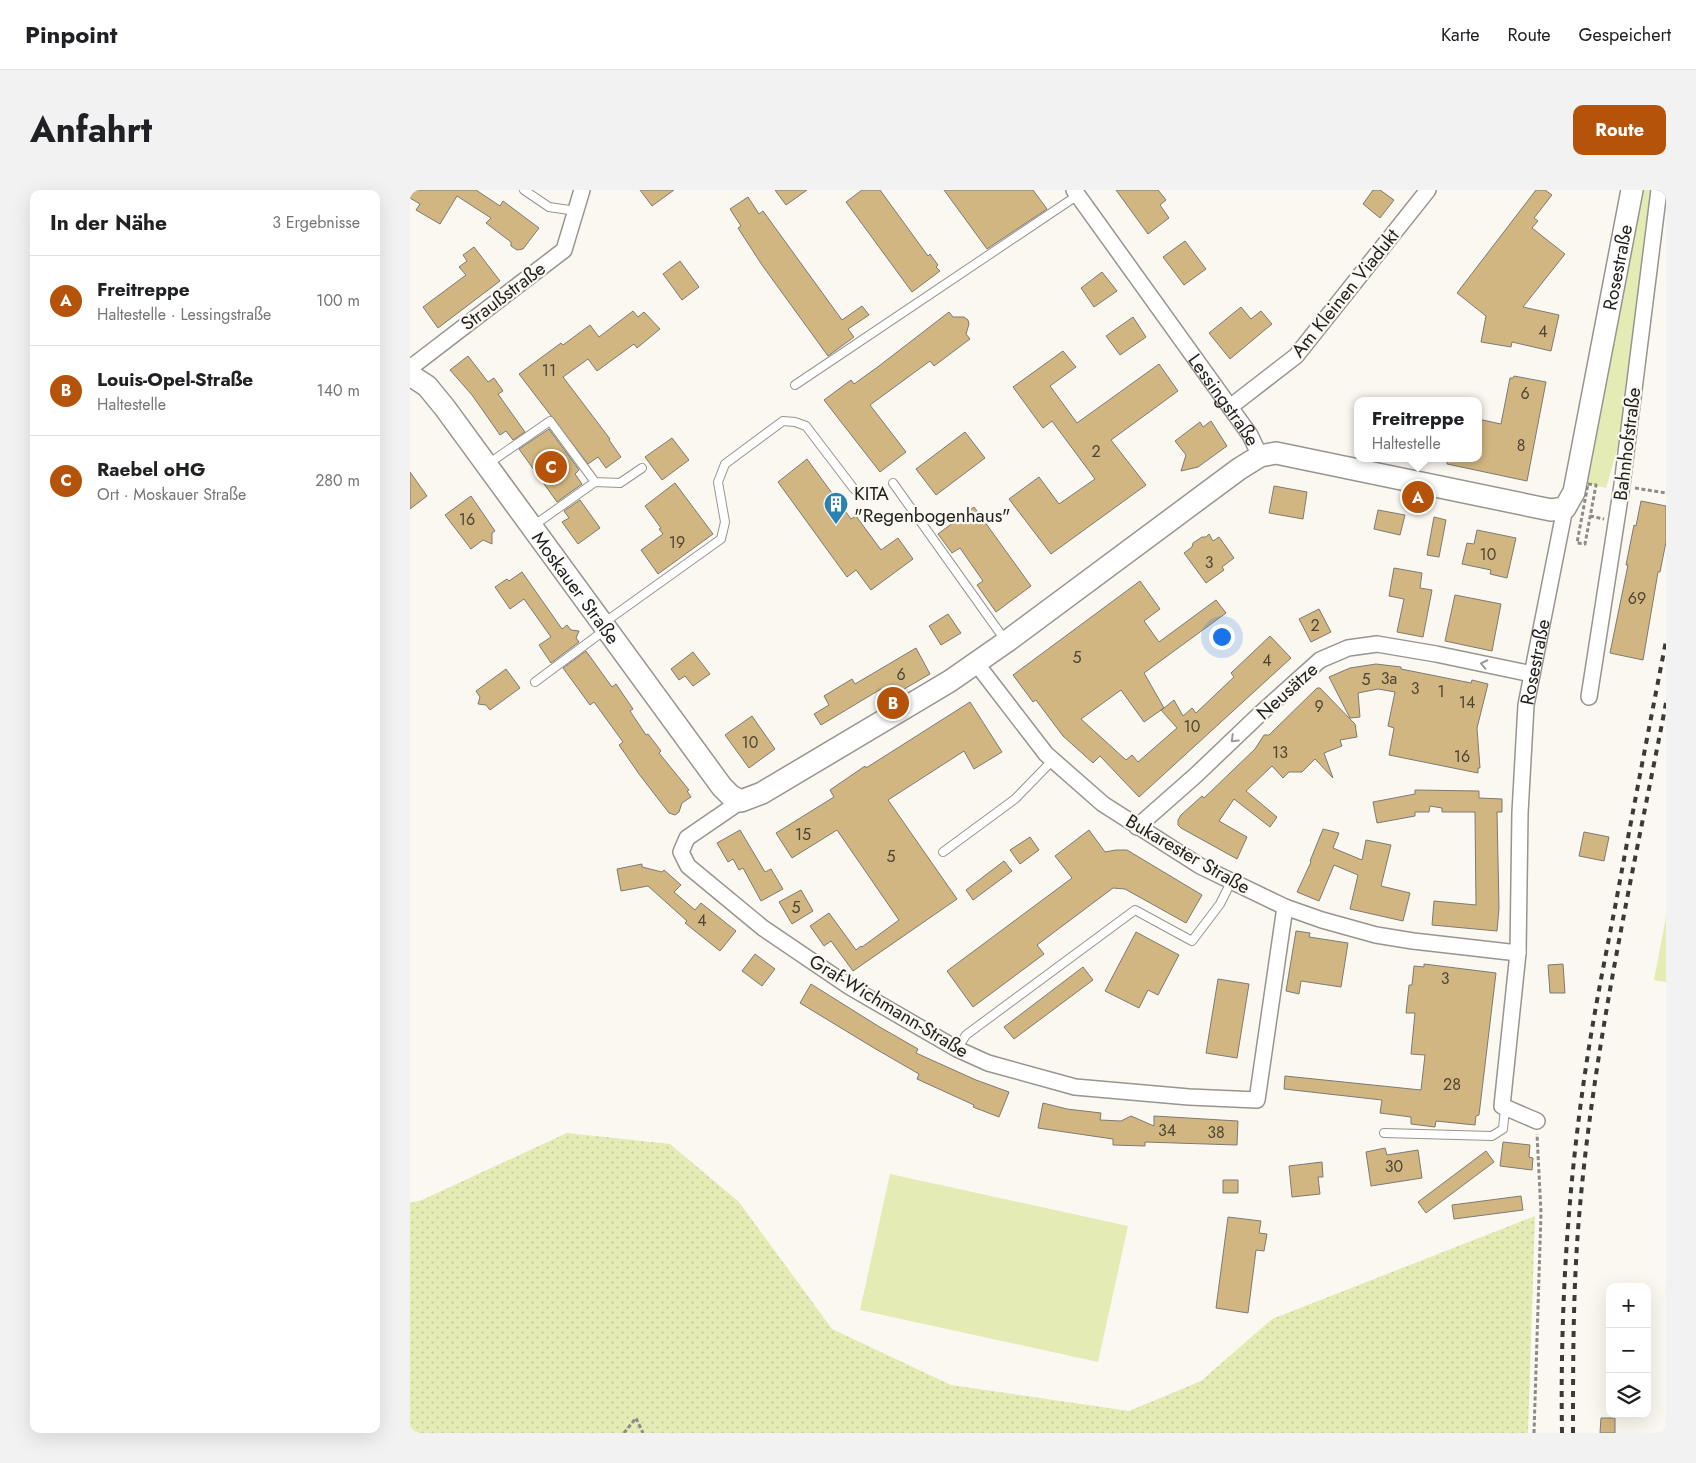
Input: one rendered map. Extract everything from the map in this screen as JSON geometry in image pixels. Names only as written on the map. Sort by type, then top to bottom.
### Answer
[{"type":"main road","name":"Rosestraße","points":[[1565,508],[1574,492],[1632,190]]},
{"type":"main road","name":"Moskauer Straße","points":[[410,375],[427,386],[722,786],[731,796],[741,801]]},
{"type":"main road","name":"Lessingstraße","points":[[1260,456],[1276,453],[1551,510],[1565,508]]},
{"type":"main road","points":[[741,801],[778,784],[915,703],[976,663],[1232,474],[1260,456]]},
{"type":"street","name":"Straußstraße","points":[[410,368],[564,250],[582,190]]},
{"type":"street","name":"Am Kleinen Viadukt","points":[[1230,407],[1296,356],[1428,190]]},
{"type":"street","name":"Bahnhofstraße","points":[[1589,697],[1622,485],[1659,190]]},
{"type":"street","name":"Lessingstraße","points":[[1076,193],[1250,435],[1260,456]]},
{"type":"street","name":"Rosestraße","points":[[1505,1108],[1502,1106],[1518,953],[1520,813],[1526,705],[1565,508]]},
{"type":"street","name":"Neusätze","points":[[1137,827],[1320,660],[1348,648],[1377,644],[1532,674]]},
{"type":"street","name":"Bukarester Straße","points":[[976,663],[1046,754],[1103,804],[1200,866],[1285,907],[1322,920],[1376,935],[1518,953]]},
{"type":"street","name":"Graf-Wichmann-Straße","points":[[741,801],[687,838],[681,852],[688,866],[779,939],[850,987],[957,1050],[988,1063],[1075,1087],[1189,1098],[1257,1100],[1285,907]]},
{"type":"street","points":[[1505,1108],[1537,1121]]},
{"type":"lane","points":[[524,190],[549,207],[576,211]]},
{"type":"lane","points":[[795,385],[1076,193]]},
{"type":"lane","points":[[534,682],[721,539],[725,522],[718,482],[725,464],[783,421],[795,422],[806,426],[854,489]]},
{"type":"lane","points":[[487,465],[550,422],[595,482]]},
{"type":"lane","points":[[532,527],[595,482],[620,483],[642,468]]},
{"type":"lane","points":[[893,483],[1006,642]]},
{"type":"lane","points":[[943,852],[1015,800],[1053,760]]},
{"type":"lane","points":[[957,1050],[966,1035],[1134,910],[1192,941],[1220,904],[1231,882]]},
{"type":"lane","points":[[1384,1133],[1492,1136],[1503,1129],[1505,1108]]},
{"type":"path","points":[[1622,485],[1666,493],[1666,489]]},
{"type":"path","points":[[1579,528],[1577,543],[1585,544],[1596,486]]},
{"type":"path","points":[[1590,516],[1596,517]]},
{"type":"path","points":[[1534,1433],[1541,1213],[1537,1121]]},
{"type":"path","points":[[624,1433],[636,1418],[643,1433]]},
{"type":"green space","points":[[1643,190],[1654,190],[1626,419],[1606,488],[1588,484],[1588,480]]},
{"type":"green space","points":[[1666,917],[1666,982],[1654,980]]},
{"type":"green space","points":[[567,1133],[670,1144],[739,1202],[832,1329],[951,1385],[1129,1411],[1201,1381],[1272,1319],[1535,1216],[1528,1433],[410,1433],[410,1203],[422,1200]]},
{"type":"green space","points":[[890,1174],[1128,1226],[1098,1362],[860,1310]]},
{"type":"building","points":[[410,190],[476,190],[500,206],[503,201],[539,228],[523,249],[517,250],[511,246],[511,242],[486,223],[491,218],[457,196],[440,224],[416,210],[420,204],[410,198]]},
{"type":"building","points":[[640,190],[674,190],[652,206]]},
{"type":"building","points":[[775,190],[807,190],[786,205]]},
{"type":"building","points":[[862,190],[880,190],[928,256],[930,254],[938,265],[936,267],[940,271],[912,292],[846,202]]},
{"type":"building","points":[[944,190],[1033,190],[1047,209],[987,249]]},
{"type":"building","points":[[1116,190],[1158,190],[1166,200],[1160,205],[1169,218],[1148,234]]},
{"type":"building","points":[[1373,190],[1380,190],[1394,200],[1380,218],[1363,204]]},
{"type":"building","points":[[1536,190],[1545,190],[1552,195],[1534,218],[1538,221],[1532,228],[1565,254],[1523,307],[1559,315],[1551,351],[1512,342],[1511,347],[1481,342],[1486,316],[1457,293]]},
{"type":"building","points":[[748,197],[759,214],[763,211],[842,320],[862,306],[869,315],[848,329],[854,337],[828,356],[762,265],[738,228],[741,226],[730,209]]},
{"type":"building","points":[[1185,241],[1206,269],[1184,285],[1163,257]]},
{"type":"building","points":[[474,247],[500,281],[438,328],[423,307],[466,275],[459,267],[467,261],[463,255]]},
{"type":"building","points":[[680,261],[699,287],[682,300],[663,274]]},
{"type":"building","points":[[1102,272],[1117,291],[1094,307],[1081,288]]},
{"type":"building","points":[[1241,307],[1251,319],[1261,311],[1272,324],[1230,359],[1209,333]]},
{"type":"building","points":[[633,311],[638,317],[644,312],[660,329],[637,348],[634,344],[597,371],[588,359],[563,377],[610,439],[621,457],[606,468],[598,457],[588,464],[519,374],[561,343],[563,345],[590,325],[599,337]]},
{"type":"building","points":[[949,312],[953,317],[964,317],[968,320],[969,324],[966,334],[970,339],[934,366],[930,361],[870,405],[906,452],[880,472],[824,400],[851,380],[854,384]]},
{"type":"building","points":[[1133,317],[1146,337],[1120,355],[1106,336]]},
{"type":"building","points":[[1063,351],[1076,367],[1050,386],[1077,423],[1159,364],[1178,391],[1111,440],[1146,485],[1051,554],[1009,499],[1039,477],[1059,504],[1095,479],[1052,421],[1043,428],[1013,387]]},
{"type":"building","points":[[468,356],[488,382],[494,378],[503,391],[498,394],[525,432],[513,440],[506,431],[500,435],[472,395],[450,370]]},
{"type":"building","points":[[1514,376],[1546,382],[1527,481],[1447,464],[1447,462],[1482,462],[1482,420],[1501,424],[1510,378]]},
{"type":"building","points":[[1211,421],[1227,446],[1198,467],[1181,471],[1186,455],[1175,441],[1200,422],[1203,427]]},
{"type":"building","points":[[549,429],[579,470],[575,474],[582,484],[557,502],[519,449]]},
{"type":"building","points":[[965,432],[985,458],[936,495],[916,469]]},
{"type":"building","points":[[672,438],[689,460],[662,480],[645,457]]},
{"type":"building","name":"KITA \"Regenbogenhaus\"","points":[[807,459],[851,519],[856,516],[881,550],[898,538],[913,559],[871,590],[856,570],[847,577],[778,482]]},
{"type":"building","points":[[410,472],[427,496],[410,509]]},
{"type":"building","points":[[675,483],[713,534],[658,574],[641,550],[663,534],[659,529],[661,528],[645,506]]},
{"type":"building","points":[[1274,486],[1307,492],[1303,519],[1269,513]]},
{"type":"building","points":[[471,496],[495,531],[492,533],[492,544],[483,540],[471,549],[445,515]]},
{"type":"building","points":[[580,500],[600,528],[578,544],[562,522],[569,518],[564,511]]},
{"type":"building","points":[[1641,501],[1666,506],[1666,542],[1660,572],[1658,572],[1643,660],[1610,653],[1634,525],[1636,526]]},
{"type":"building","points":[[974,507],[1031,586],[996,612],[977,585],[983,581],[960,548],[952,553],[938,534]]},
{"type":"building","points":[[1378,510],[1405,515],[1400,535],[1374,529]]},
{"type":"building","points":[[1434,517],[1446,520],[1439,557],[1427,555]]},
{"type":"building","points":[[1477,530],[1516,538],[1507,578],[1490,574],[1491,570],[1462,564],[1467,543],[1474,544]]},
{"type":"building","points":[[1209,534],[1213,541],[1219,537],[1234,558],[1222,567],[1224,570],[1206,583],[1184,553],[1192,547],[1193,543]]},
{"type":"building","points":[[1394,568],[1422,573],[1420,588],[1432,590],[1423,637],[1397,632],[1404,599],[1389,596]]},
{"type":"building","points":[[522,572],[562,629],[567,625],[571,630],[579,631],[576,638],[579,642],[551,663],[539,645],[551,637],[524,599],[510,609],[495,587],[507,579],[509,581]]},
{"type":"building","points":[[1140,581],[1160,609],[1144,621],[1159,642],[1216,600],[1226,613],[1144,673],[1164,708],[1174,700],[1183,716],[1192,708],[1196,713],[1234,677],[1231,673],[1270,636],[1291,658],[1139,797],[1100,756],[1093,763],[1063,736],[1036,700],[1033,702],[1013,675]],"holes":[[[1121,690],[1144,722],[1161,710],[1177,728],[1138,762],[1132,755],[1126,760],[1081,719]]]},
{"type":"building","points":[[1455,595],[1501,604],[1492,651],[1445,641]]},
{"type":"building","points":[[1319,609],[1331,632],[1311,642],[1299,619]]},
{"type":"building","points":[[948,614],[961,633],[941,645],[929,626]]},
{"type":"building","points":[[916,648],[930,674],[887,699],[881,689],[821,725],[814,714],[829,705],[824,696],[852,679],[855,684]]},
{"type":"building","points":[[586,651],[612,687],[616,684],[633,709],[630,711],[646,735],[648,734],[661,751],[659,753],[689,790],[687,791],[691,797],[682,803],[679,812],[675,815],[669,813],[639,774],[619,745],[623,742],[594,702],[590,705],[563,668]]},
{"type":"building","points":[[693,652],[710,674],[693,686],[685,676],[679,680],[671,669]]},
{"type":"building","points":[[1376,664],[1401,667],[1401,669],[1471,683],[1472,680],[1488,684],[1477,728],[1480,768],[1478,768],[1478,773],[1389,755],[1394,728],[1388,726],[1395,692],[1378,689],[1358,693],[1360,717],[1350,718],[1329,677],[1350,668]]},
{"type":"building","points":[[506,669],[520,688],[490,710],[486,705],[478,704],[480,697],[476,691]]},
{"type":"building","points":[[1317,688],[1320,688],[1355,724],[1357,737],[1340,740],[1342,746],[1324,753],[1333,778],[1315,759],[1302,772],[1289,772],[1283,778],[1272,766],[1246,791],[1277,817],[1270,827],[1234,799],[1219,821],[1247,837],[1237,859],[1181,828],[1178,825],[1178,820],[1181,815],[1202,796],[1204,798],[1255,749],[1264,735],[1269,735]]},
{"type":"building","points":[[970,702],[1002,752],[974,769],[964,751],[888,800],[957,899],[853,971],[831,941],[824,946],[810,926],[829,913],[856,950],[899,920],[837,830],[792,858],[776,833],[834,797],[830,790],[865,766],[866,768]]},
{"type":"building","points":[[752,716],[775,749],[749,768],[725,735]]},
{"type":"building","points":[[1415,790],[1479,791],[1479,798],[1502,799],[1502,812],[1497,812],[1499,908],[1497,931],[1432,925],[1434,901],[1476,905],[1475,812],[1442,812],[1442,808],[1430,806],[1429,812],[1415,812],[1415,816],[1377,823],[1373,802],[1415,794]]},
{"type":"building","points":[[1323,829],[1339,833],[1333,848],[1362,860],[1366,840],[1391,845],[1381,886],[1410,893],[1403,921],[1350,909],[1358,875],[1334,865],[1319,901],[1297,892]]},
{"type":"building","points":[[740,830],[765,872],[771,869],[783,889],[761,901],[743,868],[739,870],[733,859],[728,862],[717,843]]},
{"type":"building","points":[[1089,830],[1105,852],[1127,850],[1202,895],[1186,923],[1125,889],[1113,888],[1037,945],[1044,954],[973,1007],[947,971],[1072,878],[1055,856]]},
{"type":"building","points":[[1584,832],[1609,837],[1604,861],[1579,856]]},
{"type":"building","points":[[1030,837],[1039,850],[1020,864],[1010,850]]},
{"type":"building","points":[[1004,861],[1012,871],[973,900],[966,890]]},
{"type":"building","points":[[642,864],[642,867],[662,872],[664,870],[681,885],[674,892],[695,910],[701,903],[736,931],[720,951],[685,923],[687,921],[648,886],[621,891],[617,869]]},
{"type":"building","points":[[801,890],[813,911],[792,924],[779,902]]},
{"type":"building","points":[[1296,931],[1310,933],[1309,937],[1348,943],[1341,987],[1301,981],[1299,994],[1286,991]]},
{"type":"building","points":[[1136,932],[1179,955],[1158,995],[1148,990],[1139,1008],[1105,991]]},
{"type":"building","points":[[755,954],[775,969],[762,986],[742,971]]},
{"type":"building","points":[[1424,964],[1496,973],[1479,1115],[1476,1116],[1475,1125],[1436,1121],[1435,1127],[1411,1124],[1411,1117],[1380,1113],[1382,1100],[1284,1089],[1285,1076],[1421,1090],[1425,1055],[1411,1054],[1415,1013],[1406,1013],[1409,985],[1412,985],[1414,966],[1424,967]]},
{"type":"building","points":[[1563,964],[1565,993],[1550,993],[1548,965]]},
{"type":"building","points":[[1083,967],[1093,980],[1014,1039],[1004,1027]]},
{"type":"building","points":[[1218,979],[1249,984],[1237,1058],[1206,1053]]},
{"type":"building","points":[[811,984],[918,1049],[916,1053],[976,1080],[1009,1092],[999,1117],[973,1107],[974,1105],[917,1079],[919,1074],[800,1003]]},
{"type":"building","points":[[1043,1103],[1067,1109],[1101,1113],[1100,1120],[1121,1121],[1131,1116],[1154,1126],[1154,1116],[1238,1121],[1237,1145],[1145,1142],[1145,1146],[1113,1145],[1113,1139],[1038,1128]]},
{"type":"building","points":[[1503,1142],[1530,1145],[1529,1157],[1533,1158],[1532,1170],[1500,1166]]},
{"type":"building","points":[[1385,1148],[1387,1155],[1418,1150],[1422,1178],[1371,1186],[1366,1152]]},
{"type":"building","points":[[1486,1151],[1494,1162],[1426,1213],[1418,1202]]},
{"type":"building","points":[[1322,1162],[1323,1177],[1318,1177],[1320,1194],[1292,1197],[1289,1166]]},
{"type":"building","points":[[1223,1180],[1238,1180],[1238,1193],[1223,1193]]},
{"type":"building","points":[[1521,1196],[1523,1210],[1454,1219],[1452,1205]]},
{"type":"building","points":[[1228,1217],[1261,1221],[1259,1233],[1267,1234],[1264,1251],[1256,1250],[1248,1313],[1216,1308]]},
{"type":"building","points":[[1601,1418],[1615,1418],[1615,1433],[1600,1433]]},
{"type":"railway","points":[[1562,1433],[1564,1292],[1570,1199],[1580,1106],[1597,1000],[1666,641]]},
{"type":"railway","points":[[1573,1433],[1576,1263],[1580,1206],[1595,1080],[1617,953],[1666,703]]},
{"type":"place","name":"Raebel oHG","points":[[551,467]]},
{"type":"place","name":"Freitreppe","points":[[1418,497]]},
{"type":"place","name":"KITA \"Regenbogenhaus\"","points":[[836,525]]},
{"type":"place","name":"Louis-Opel-Straße","points":[[893,703]]}]
